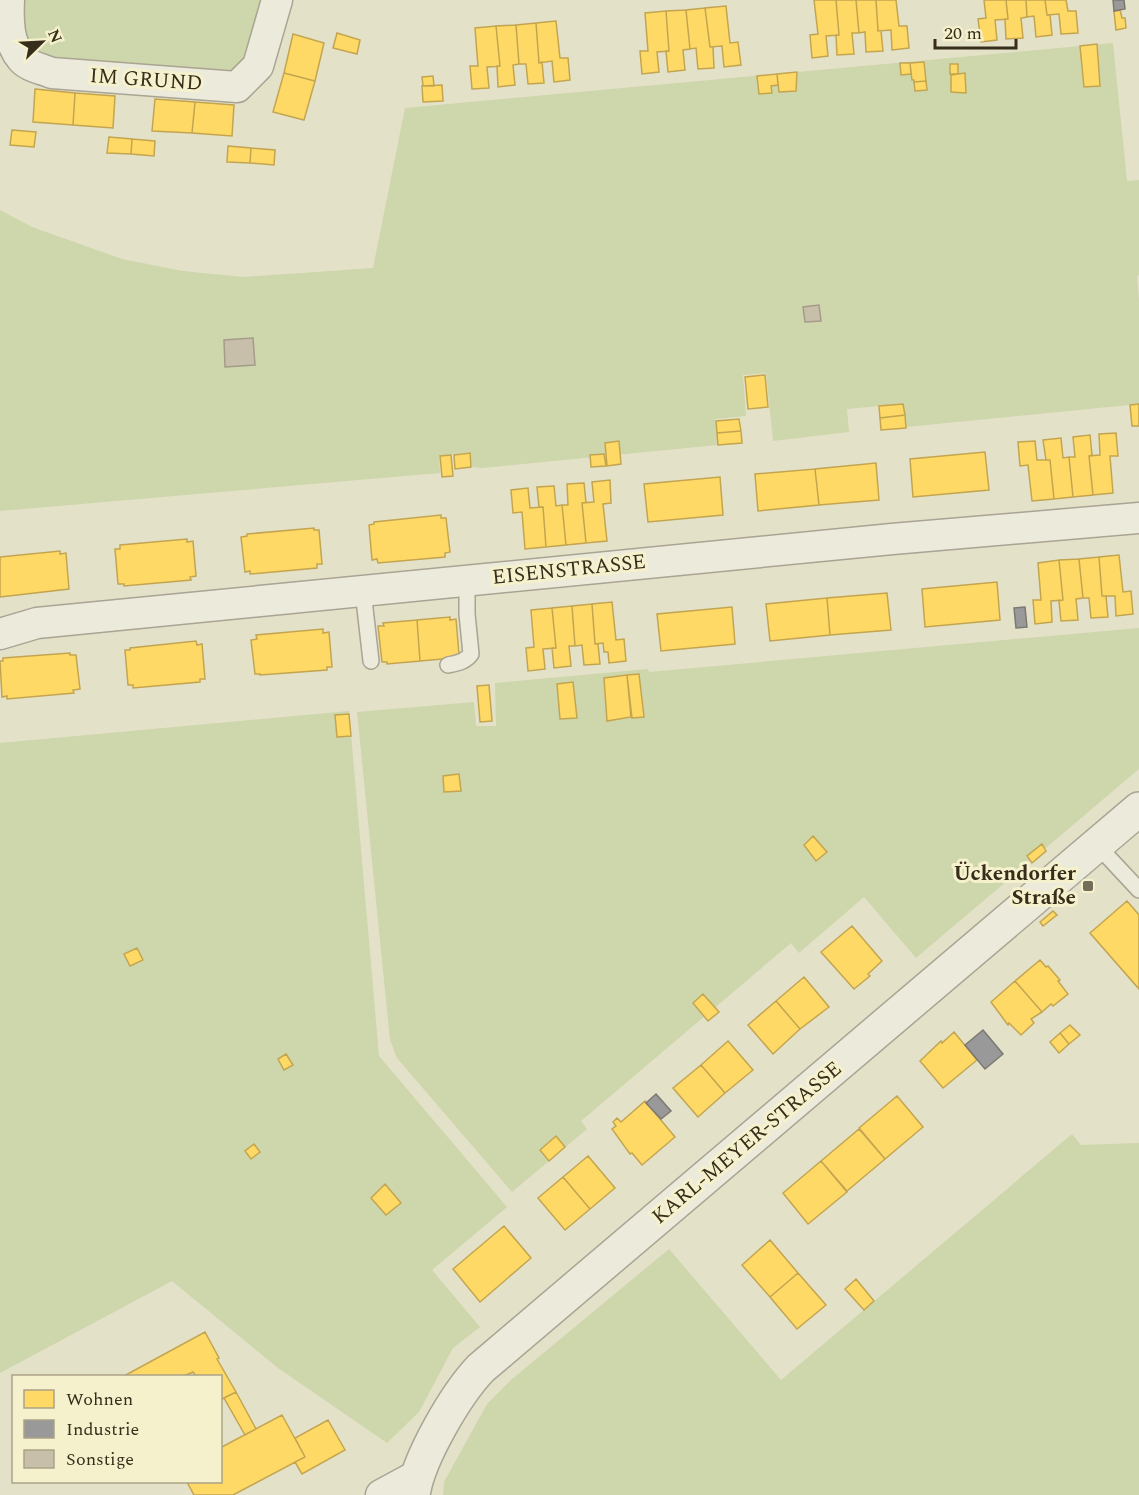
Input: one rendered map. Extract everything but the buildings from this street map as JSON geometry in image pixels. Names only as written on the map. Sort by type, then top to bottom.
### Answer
[{"type":"street","name":"IM GRUND","points":[[9,0],[10,36],[22,59],[32,66],[52,73],[237,87],[258,66],[277,0]]},
{"type":"street","name":"EISENSTRASSE","points":[[0,634],[37,623],[892,539],[1139,518]]},
{"type":"street","name":"KARL-MEYER-STRASSE","points":[[381,1495],[416,1485],[436,1436],[463,1390],[487,1362],[1139,809]]},
{"type":"lane","points":[[448,664],[459,663],[468,659],[471,654],[467,615],[467,580]]},
{"type":"lane","points":[[363,591],[371,661]]},
{"type":"lane","points":[[1097,845],[1139,890]]},
{"type":"green space","points":[[17,0],[270,0],[258,46],[230,74],[48,60],[27,41],[21,29]]},
{"type":"green space","points":[[1113,43],[1127,181],[1139,180],[1139,275],[1137,276],[1139,404],[906,427],[903,404],[847,409],[849,432],[773,441],[766,373],[743,375],[746,416],[715,419],[718,445],[482,468],[472,467],[469,452],[439,456],[440,473],[0,511],[0,210],[32,227],[122,259],[183,271],[243,277],[373,268],[405,108]]},
{"type":"green space","points":[[1139,628],[1139,769],[916,958],[864,897],[799,953],[791,943],[581,1121],[587,1129],[512,1192],[397,1058],[390,1040],[357,712],[474,702],[476,726],[496,726],[495,683],[648,669],[649,672]]},
{"type":"green space","points":[[349,711],[379,1056],[507,1207],[432,1270],[480,1327],[453,1348],[419,1412],[387,1443],[278,1368],[172,1281],[0,1373],[0,743]]},
{"type":"green space","points":[[1072,1134],[1081,1145],[1139,1143],[1139,1495],[443,1495],[444,1482],[487,1404],[512,1379],[669,1249],[781,1380]]},
{"type":"place","name":"Ückendorfer Straße","points":[[1088,886]]}]
